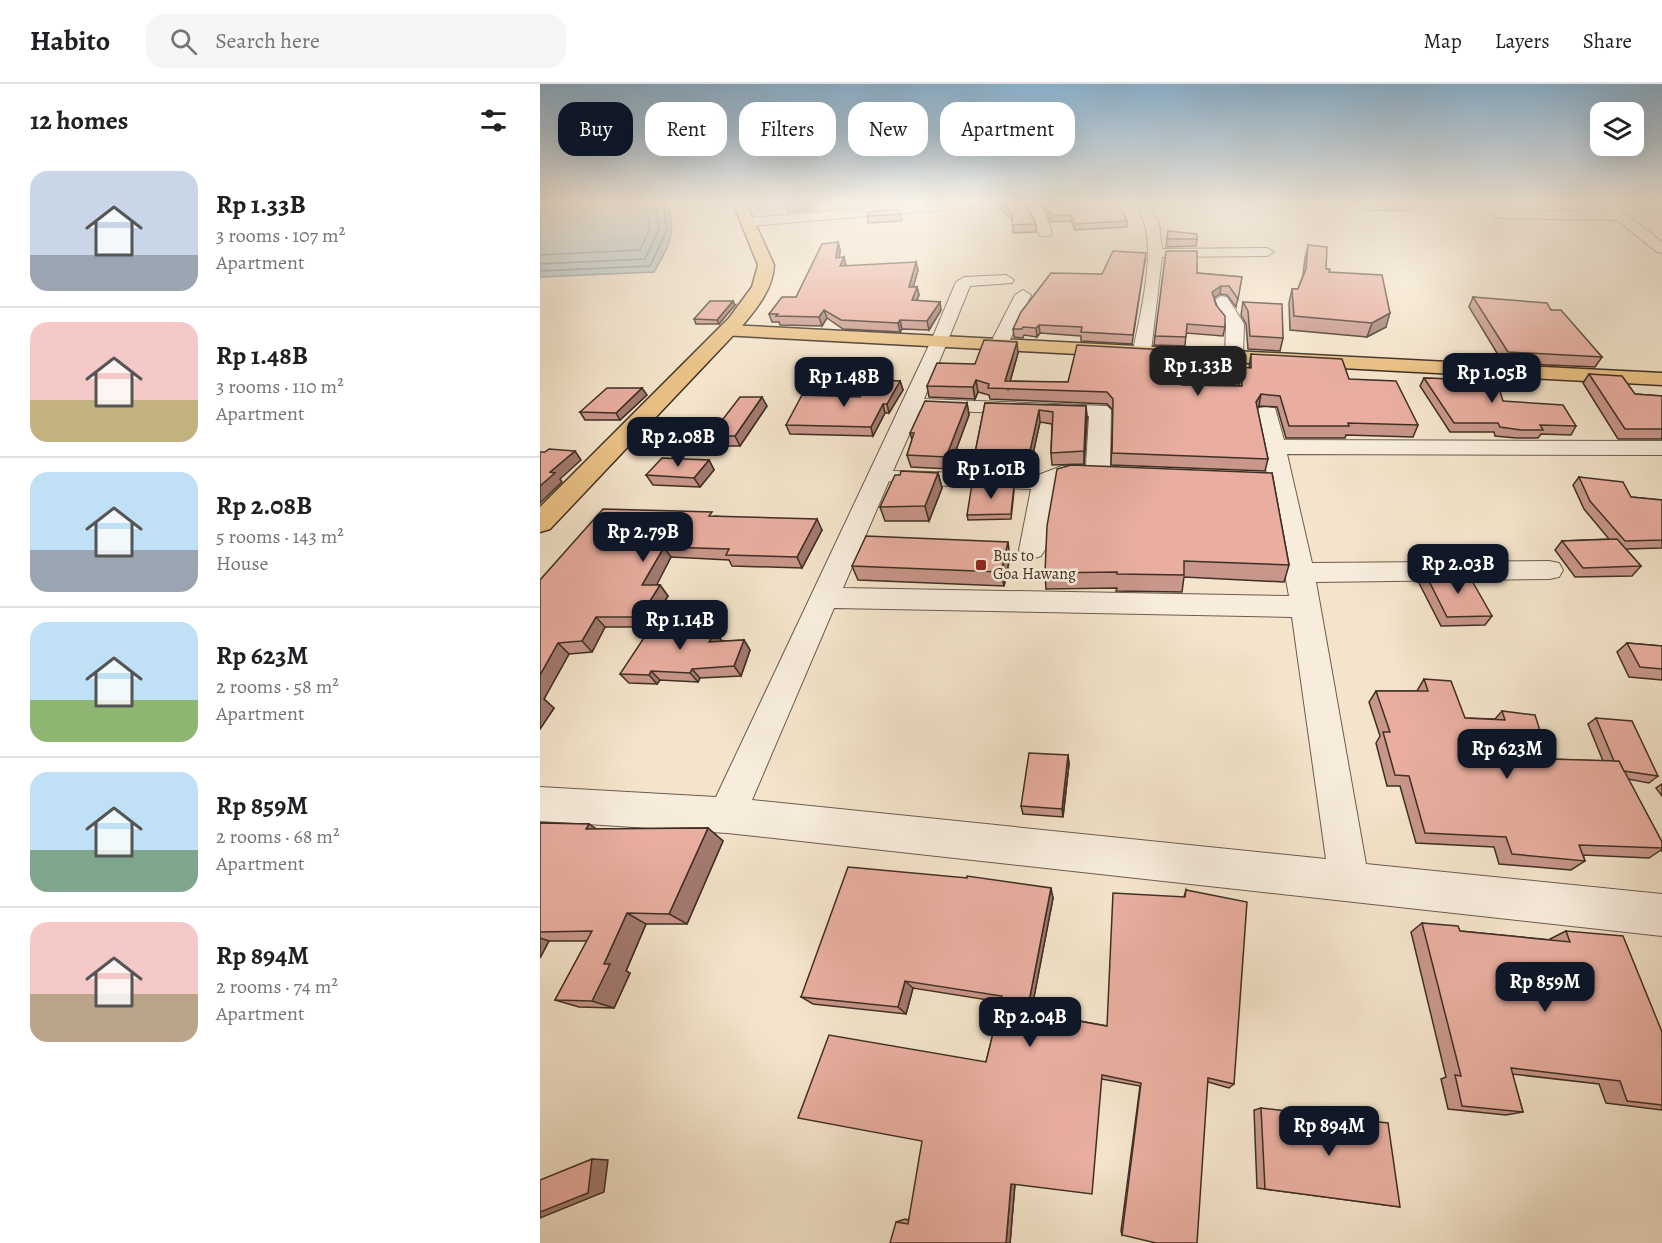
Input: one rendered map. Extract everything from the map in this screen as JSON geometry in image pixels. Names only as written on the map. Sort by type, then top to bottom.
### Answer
[{"type":"main road","points":[[540,523],[707,349],[728,331],[757,294],[765,279],[766,265],[763,257]]},
{"type":"main road","points":[[728,331],[1662,380]]},
{"type":"street","points":[[1142,351],[1150,305],[1154,257]]},
{"type":"street","points":[[727,815],[940,341],[964,282],[1006,279]]},
{"type":"street","points":[[999,344],[1023,295]]},
{"type":"street","points":[[1221,301],[1226,313],[1235,324],[1234,356]]},
{"type":"street","points":[[911,405],[1100,410],[1108,472],[1059,473],[1050,476],[1044,482],[1032,550]]},
{"type":"street","points":[[1267,413],[1275,447],[1270,480],[1300,573],[1349,880]]},
{"type":"street","points":[[1275,447],[1662,448]]},
{"type":"street","points":[[879,476],[1044,482]]},
{"type":"street","points":[[1300,573],[1549,570]]},
{"type":"street","points":[[824,598],[1306,607]]},
{"type":"street","points":[[540,804],[727,815],[1662,915]]},
{"type":"water","points":[[540,257],[662,257],[654,272],[540,277]]},
{"type":"building","points":[[816,257],[844,257],[840,266],[916,262],[909,287],[917,287],[912,300],[940,302],[927,321],[900,320],[898,323],[841,320],[824,310],[819,317],[769,314],[782,297],[796,297]]},
{"type":"building","points":[[1110,257],[1145,257],[1133,335],[1081,332],[1082,327],[1039,325],[1036,328],[1013,329],[1021,312],[1051,273],[1102,274]]},
{"type":"building","points":[[1165,257],[1197,257],[1197,273],[1242,277],[1238,299],[1229,286],[1221,286],[1212,292],[1216,305],[1225,316],[1225,327],[1187,324],[1186,337],[1155,336]]},
{"type":"building","points":[[1307,257],[1327,257],[1326,269],[1330,269],[1329,272],[1382,275],[1390,313],[1372,323],[1294,316],[1292,289],[1298,289],[1306,269]]},
{"type":"building","points":[[1473,297],[1547,303],[1551,310],[1561,310],[1602,357],[1508,352]]},
{"type":"building","points":[[710,301],[733,301],[717,320],[694,319]]},
{"type":"building","points":[[1243,302],[1282,304],[1283,338],[1250,336],[1248,311]]},
{"type":"building","points":[[984,340],[1017,342],[1005,381],[1068,382],[1077,345],[1185,351],[1182,385],[1242,386],[1241,367],[1251,368],[1251,354],[1342,359],[1349,379],[1396,381],[1418,425],[1348,423],[1349,426],[1289,426],[1280,396],[1261,394],[1256,402],[1268,459],[1112,453],[1113,399],[1107,392],[988,388],[989,384],[976,380],[973,387],[927,386],[937,363],[975,364]]},
{"type":"building","points":[[1450,368],[1476,370],[1485,387],[1499,388],[1503,401],[1563,405],[1576,426],[1540,425],[1543,430],[1521,430],[1500,427],[1498,423],[1454,423],[1424,378],[1454,379]]},
{"type":"building","points":[[1589,374],[1622,376],[1635,394],[1662,396],[1662,429],[1625,429]]},
{"type":"building","points":[[873,380],[900,381],[887,404],[883,404],[871,427],[786,425],[802,395],[860,397]]},
{"type":"building","points":[[607,388],[642,388],[616,413],[580,412]]},
{"type":"building","points":[[740,397],[762,397],[735,436],[710,436]]},
{"type":"building","points":[[925,401],[967,403],[946,457],[907,455],[914,433],[910,433]]},
{"type":"building","points":[[985,403],[1086,406],[1084,451],[1051,453],[1053,412],[1039,410],[1028,460],[974,458]]},
{"type":"building","points":[[549,449],[575,451],[550,472],[555,473],[540,486],[540,452]]},
{"type":"building","points":[[662,458],[709,460],[694,478],[646,475]]},
{"type":"building","points":[[1071,465],[1272,473],[1289,565],[1184,561],[1184,575],[1117,574],[1117,572],[1045,573],[1047,526],[1057,469]]},
{"type":"building","points":[[901,471],[938,473],[925,506],[880,507],[895,475],[900,475]]},
{"type":"building","points":[[1579,477],[1623,482],[1631,497],[1662,500],[1662,540],[1625,541],[1590,501]]},
{"type":"building","points":[[972,484],[1014,486],[1011,514],[967,515]]},
{"type":"building","points":[[603,509],[712,512],[709,516],[817,519],[797,557],[726,555],[729,549],[664,547],[642,585],[660,585],[640,617],[596,617],[582,641],[558,643],[540,675],[540,580]]},
{"type":"building","points":[[866,536],[1008,542],[1001,572],[852,566]]},
{"type":"building","points":[[1617,539],[1641,566],[1583,568],[1562,541]]},
{"type":"building","points":[[1467,572],[1492,616],[1447,617],[1425,573]]},
{"type":"building","points":[[657,618],[683,619],[676,630],[715,632],[709,642],[744,640],[734,666],[692,669],[690,673],[651,671],[649,675],[620,674]]},
{"type":"building","points":[[1627,643],[1662,646],[1662,669],[1640,667]]},
{"type":"building","points":[[1424,679],[1451,681],[1465,718],[1505,720],[1502,711],[1535,715],[1549,759],[1619,761],[1662,842],[1662,848],[1579,845],[1585,861],[1512,854],[1506,837],[1425,833],[1409,776],[1395,775],[1383,732],[1390,732],[1376,691],[1428,691]]},
{"type":"building","points":[[1596,718],[1632,721],[1658,776],[1624,771],[1619,761],[1614,761]]},
{"type":"building","points":[[1029,753],[1068,755],[1062,809],[1021,806]]},
{"type":"building","points":[[540,823],[589,824],[586,829],[708,828],[669,914],[627,913],[604,964],[610,964],[592,1001],[555,1000],[592,931],[540,932]]},
{"type":"building","points":[[848,867],[967,878],[967,876],[1051,888],[1027,1012],[1107,1026],[1113,893],[1185,897],[1186,890],[1247,902],[1234,1084],[1208,1078],[1197,1243],[1156,1243],[1122,1235],[1141,1083],[1102,1075],[1092,1194],[1011,1184],[1006,1243],[890,1243],[896,1222],[908,1224],[922,1141],[798,1118],[829,1035],[986,1062],[1002,996],[905,981],[898,1007],[801,997]]},
{"type":"building","points":[[1422,923],[1458,926],[1460,931],[1570,942],[1566,931],[1623,936],[1662,1032],[1662,1105],[1627,1101],[1620,1081],[1511,1068],[1523,1112],[1462,1106],[1455,1075],[1461,1076]]},
{"type":"building","points":[[1261,1108],[1388,1123],[1400,1207],[1265,1189]]},
{"type":"building","points":[[592,1159],[588,1193],[540,1212],[540,1180]]},
{"type":"place","name":"Bus to Goa Hawang","points":[[981,565]]}]
